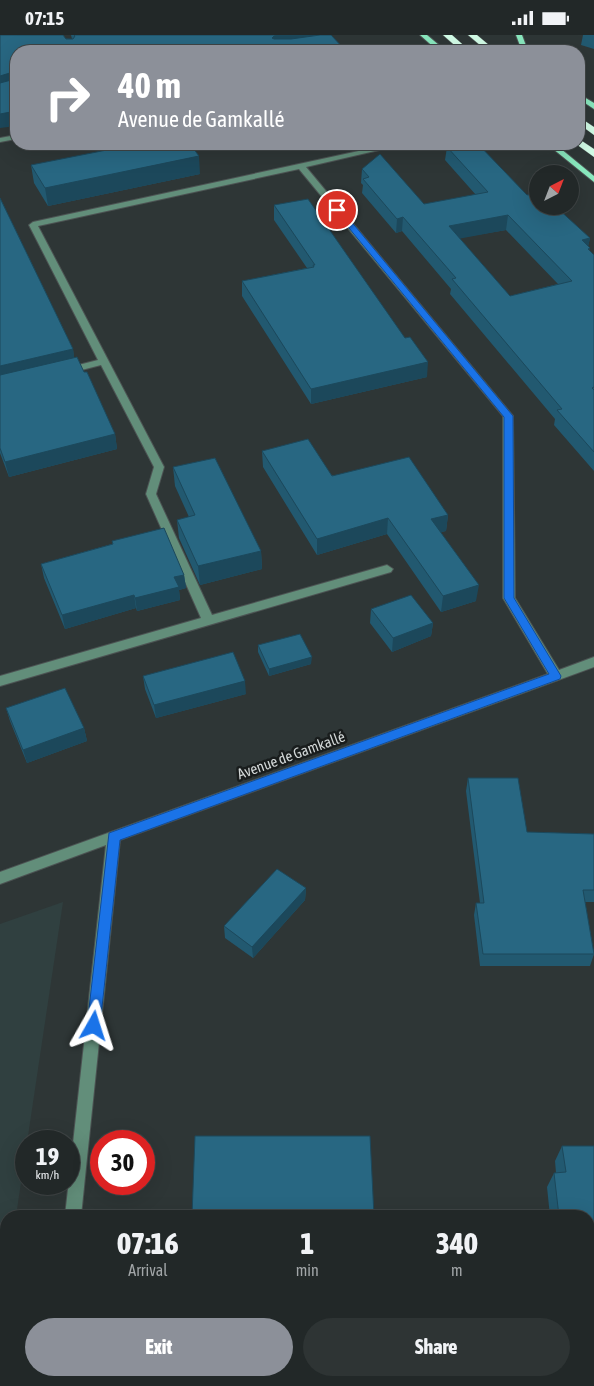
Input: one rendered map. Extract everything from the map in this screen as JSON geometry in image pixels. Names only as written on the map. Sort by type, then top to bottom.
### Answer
[{"type":"highway","points":[[447,35],[459,45]]},
{"type":"highway","points":[[472,35],[484,45]]},
{"type":"main road","points":[[423,35],[435,45]]},
{"type":"main road","points":[[558,150],[594,180]]},
{"type":"street","points":[[208,620],[151,494],[159,467],[32,225],[374,150]]},
{"type":"street","points":[[301,166],[508,416],[509,598],[556,676]]},
{"type":"street","points":[[57,373],[105,361]]},
{"type":"street","points":[[0,681],[387,569]]},
{"type":"street","name":"Avenue de Gamkallé","points":[[0,878],[594,662]]},
{"type":"street","points":[[74,1210],[114,836]]},
{"type":"shaded area","points":[[63,902],[29,1130],[15,1130],[15,1195],[19,1195],[17,1210],[0,1210],[0,924]]},
{"type":"building","points":[[0,35],[63,35],[66,39],[73,39],[74,35],[278,35],[272,38],[291,39],[331,35],[340,45],[10,45],[10,73],[0,76]]},
{"type":"building","points":[[10,80],[10,112],[0,114],[0,83]]},
{"type":"building","points":[[107,150],[194,150],[199,156],[45,188],[31,165]]},
{"type":"building","points":[[450,150],[484,150],[527,195],[529,195],[529,215],[565,215],[590,238],[582,240],[594,255],[594,387],[592,388],[594,390],[594,452],[557,410],[562,409],[452,279],[456,278],[403,217],[397,219],[363,179],[369,177],[362,169],[380,154],[424,204],[488,192]],"holes":[[[508,215],[572,281],[510,296],[449,226]]]},
{"type":"building","points":[[0,198],[73,349],[0,366]]},
{"type":"building","points":[[308,199],[405,338],[410,337],[428,362],[311,389],[242,281],[314,267],[313,265],[315,265],[274,205]]},
{"type":"building","points":[[77,357],[84,372],[87,372],[115,434],[5,462],[0,448],[0,375]]},
{"type":"building","points":[[308,439],[332,476],[409,457],[448,515],[431,519],[479,585],[443,596],[388,518],[317,539],[262,451]]},
{"type":"building","points":[[215,458],[261,551],[198,566],[177,520],[195,515],[173,467]]},
{"type":"building","points":[[164,528],[184,575],[174,577],[179,587],[135,598],[134,595],[62,615],[41,564],[113,544],[112,541]]},
{"type":"building","points":[[411,595],[433,623],[393,638],[371,609]]},
{"type":"building","points":[[300,634],[312,657],[269,669],[258,645]]},
{"type":"building","points":[[233,652],[245,681],[154,705],[143,676]]},
{"type":"building","points":[[65,688],[84,728],[23,750],[6,708]]},
{"type":"building","points":[[468,778],[518,778],[527,832],[594,834],[594,890],[583,890],[594,954],[483,954],[476,903],[484,903]]},
{"type":"building","points":[[277,869],[306,888],[252,947],[224,926]]},
{"type":"building","points":[[195,1136],[370,1136],[374,1210],[192,1210]]},
{"type":"building","points":[[562,1146],[594,1146],[594,1210],[558,1210],[554,1173],[566,1172]]},
{"type":"route","points":[[94,1026],[114,836],[556,676],[509,598],[508,416],[337,210]]}]
